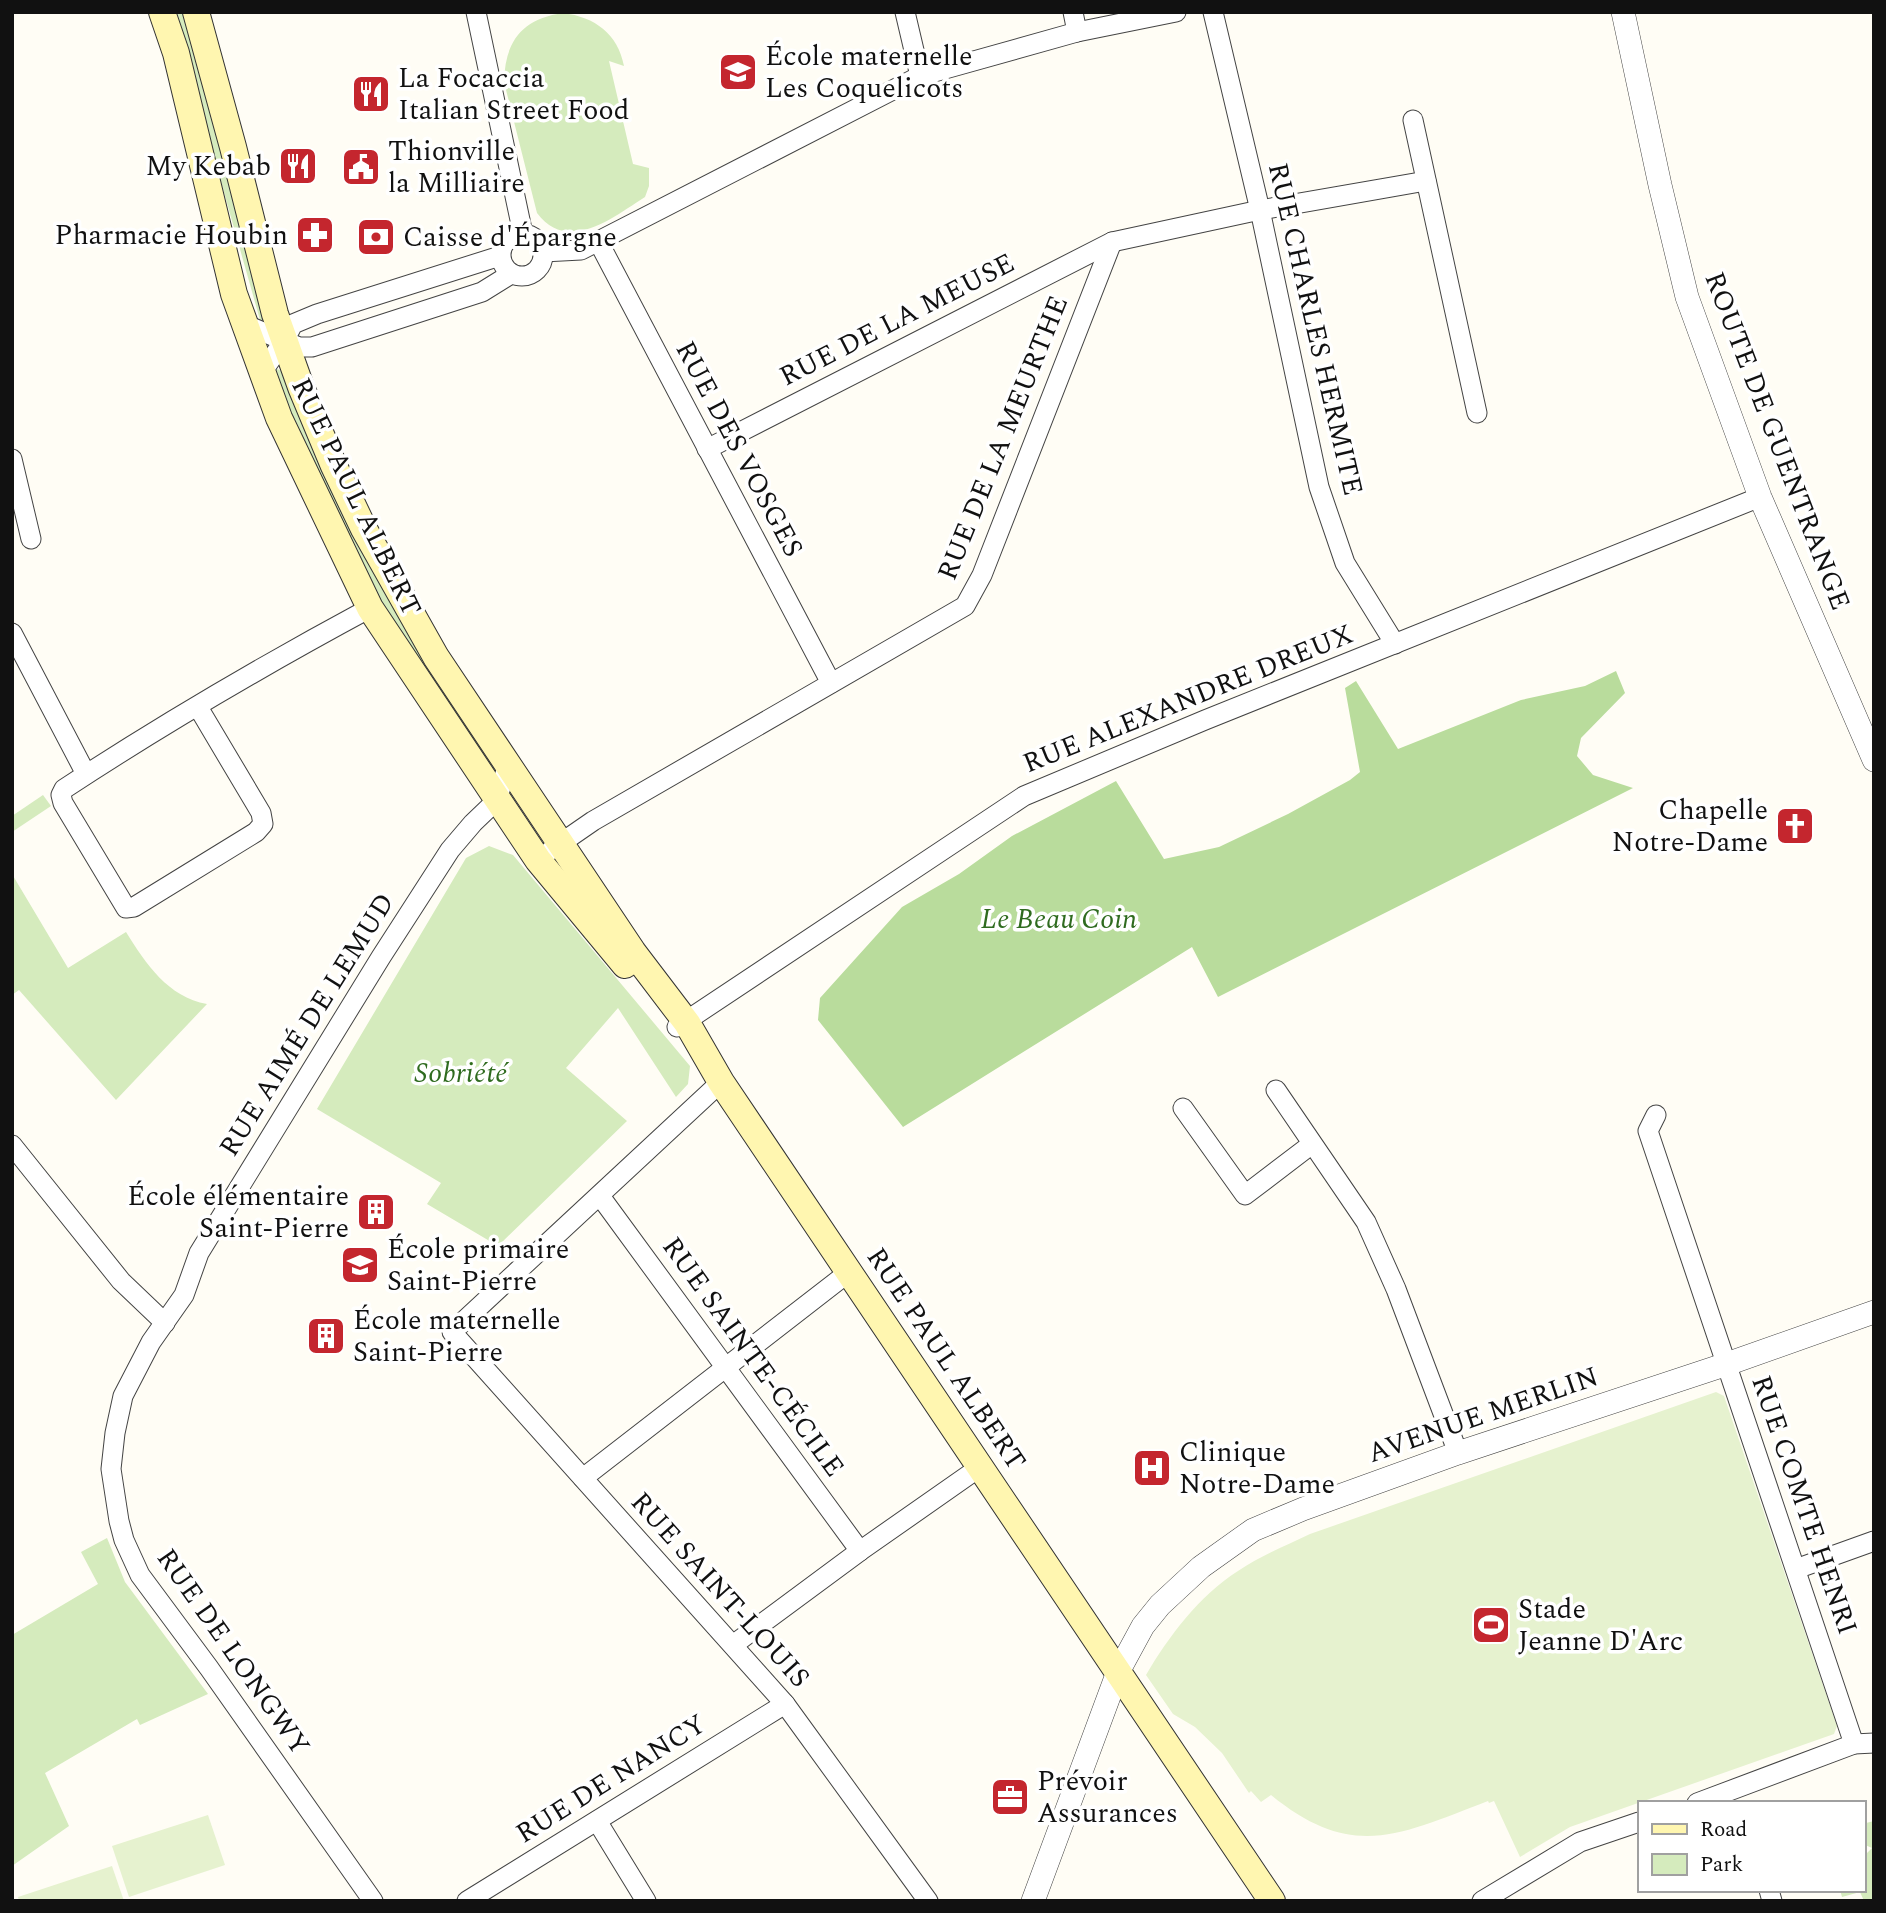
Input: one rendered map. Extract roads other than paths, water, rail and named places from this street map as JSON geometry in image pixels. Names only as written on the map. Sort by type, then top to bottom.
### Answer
[{"type":"main road","name":"RUE PAUL ALBERT","points":[[162,12],[176,53],[234,294],[244,324],[279,418],[370,608],[538,860],[681,1025]]},
{"type":"main road","name":"RUE PAUL ALBERT","points":[[196,12],[284,341],[334,467],[364,529],[436,657],[1272,1901]]},
{"type":"street","points":[[476,12],[523,234]]},
{"type":"street","points":[[905,12],[920,76]]},
{"type":"street","points":[[543,252],[581,250],[920,76],[1075,22],[1176,12]]},
{"type":"street","name":"RUE CHARLES HERMITE","points":[[1213,12],[1260,210],[1319,487],[1345,563],[1395,645]]},
{"type":"street","name":"ROUTE DE GUENTRANGE","points":[[1623,12],[1687,297],[1760,497],[1874,760]]},
{"type":"street","points":[[1413,120],[1477,413]]},
{"type":"street","points":[[1112,242],[1260,210],[1426,181]]},
{"type":"street","points":[[523,234],[536,239],[543,252],[537,271],[524,276],[511,274],[500,256],[504,243],[510,237],[523,234]]},
{"type":"street","name":"RUE DES VOSGES","points":[[598,241],[831,683]]},
{"type":"street","name":"RUE DE LA MEUSE","points":[[707,449],[1112,242]]},
{"type":"street","name":"RUE DE LA MEURTHE","points":[[538,860],[593,821],[965,606],[982,575],[1112,242]]},
{"type":"street","points":[[262,372],[293,324],[310,316],[500,256]]},
{"type":"street","points":[[244,324],[284,341],[312,347],[482,292],[511,274]]},
{"type":"street","points":[[13,468],[31,539]]},
{"type":"street","name":"RUE ALEXANDRE DREUX","points":[[681,1025],[1024,796],[1205,720],[1760,497]]},
{"type":"street","points":[[198,707],[261,813],[263,824],[256,832],[134,907],[127,908],[63,803],[61,795],[64,789],[198,707],[370,608]]},
{"type":"street","points":[[12,633],[86,774]]},
{"type":"street","name":"RUE AIMÉ DE LEMUD","points":[[164,1323],[184,1295],[199,1253],[381,957],[450,850],[497,800],[508,764]]},
{"type":"street","points":[[600,1196],[721,1082]]},
{"type":"street","points":[[1276,1090],[1366,1222],[1396,1290],[1458,1453]]},
{"type":"street","points":[[1182,1108],[1245,1195],[1312,1144]]},
{"type":"street","name":"RUE COMTE HENRI","points":[[1656,1115],[1648,1131],[1796,1569],[1864,1744]]},
{"type":"street","points":[[12,1145],[121,1281],[164,1323]]},
{"type":"street","name":"RUE SAINT-LOUIS","points":[[600,1196],[452,1332],[785,1704],[928,1901]]},
{"type":"street","name":"RUE SAINTE-CÉCILE","points":[[600,1196],[860,1551]]},
{"type":"street","points":[[583,1478],[849,1272]]},
{"type":"street","name":"AVENUE MERLIN","points":[[1034,1901],[1118,1672],[1143,1626],[1160,1605],[1201,1567],[1253,1530],[1458,1453],[1874,1312]]},
{"type":"street","name":"RUE DE LONGWY","points":[[164,1323],[145,1352],[124,1396],[115,1433],[111,1469],[113,1494],[124,1540],[141,1575],[373,1901]]},
{"type":"street","points":[[733,1645],[860,1551],[981,1468]]},
{"type":"street","points":[[1796,1569],[1874,1541]]},
{"type":"street","name":"RUE DE NANCY","points":[[467,1901],[785,1704]]},
{"type":"street","points":[[1708,1801],[1736,1796],[1864,1744]]},
{"type":"street","points":[[597,1821],[646,1901]]},
{"type":"street","points":[[1482,1901],[1580,1842],[1638,1822]]},
{"type":"place","name":"École maternelle Les Coquelicots","points":[[738,72]]},
{"type":"place","name":"La Focaccia Italian Street Food","points":[[371,94]]},
{"type":"place","name":"My Kebab","points":[[298,166]]},
{"type":"place","name":"Thionville la Milliaire","points":[[361,167]]},
{"type":"place","name":"Pharmacie Houbin","points":[[315,235]]},
{"type":"place","name":"Caisse d'Épargne","points":[[376,237]]},
{"type":"place","name":"Chapelle Notre-Dame","points":[[1795,826]]},
{"type":"place","name":"École élémentaire Saint-Pierre","points":[[376,1212]]},
{"type":"place","name":"École primaire Saint-Pierre","points":[[360,1265]]},
{"type":"place","name":"École maternelle Saint-Pierre","points":[[326,1336]]},
{"type":"place","name":"Clinique Notre-Dame","points":[[1152,1468]]},
{"type":"place","name":"Stade Jeanne D'Arc","points":[[1491,1625]]},
{"type":"place","name":"Prévoir Assurances","points":[[1010,1797]]},
{"type":"park label","name":"Le Beau Coin","points":[[1059,919]]},
{"type":"park label","name":"Sobriété","points":[[461,1073]]}]
